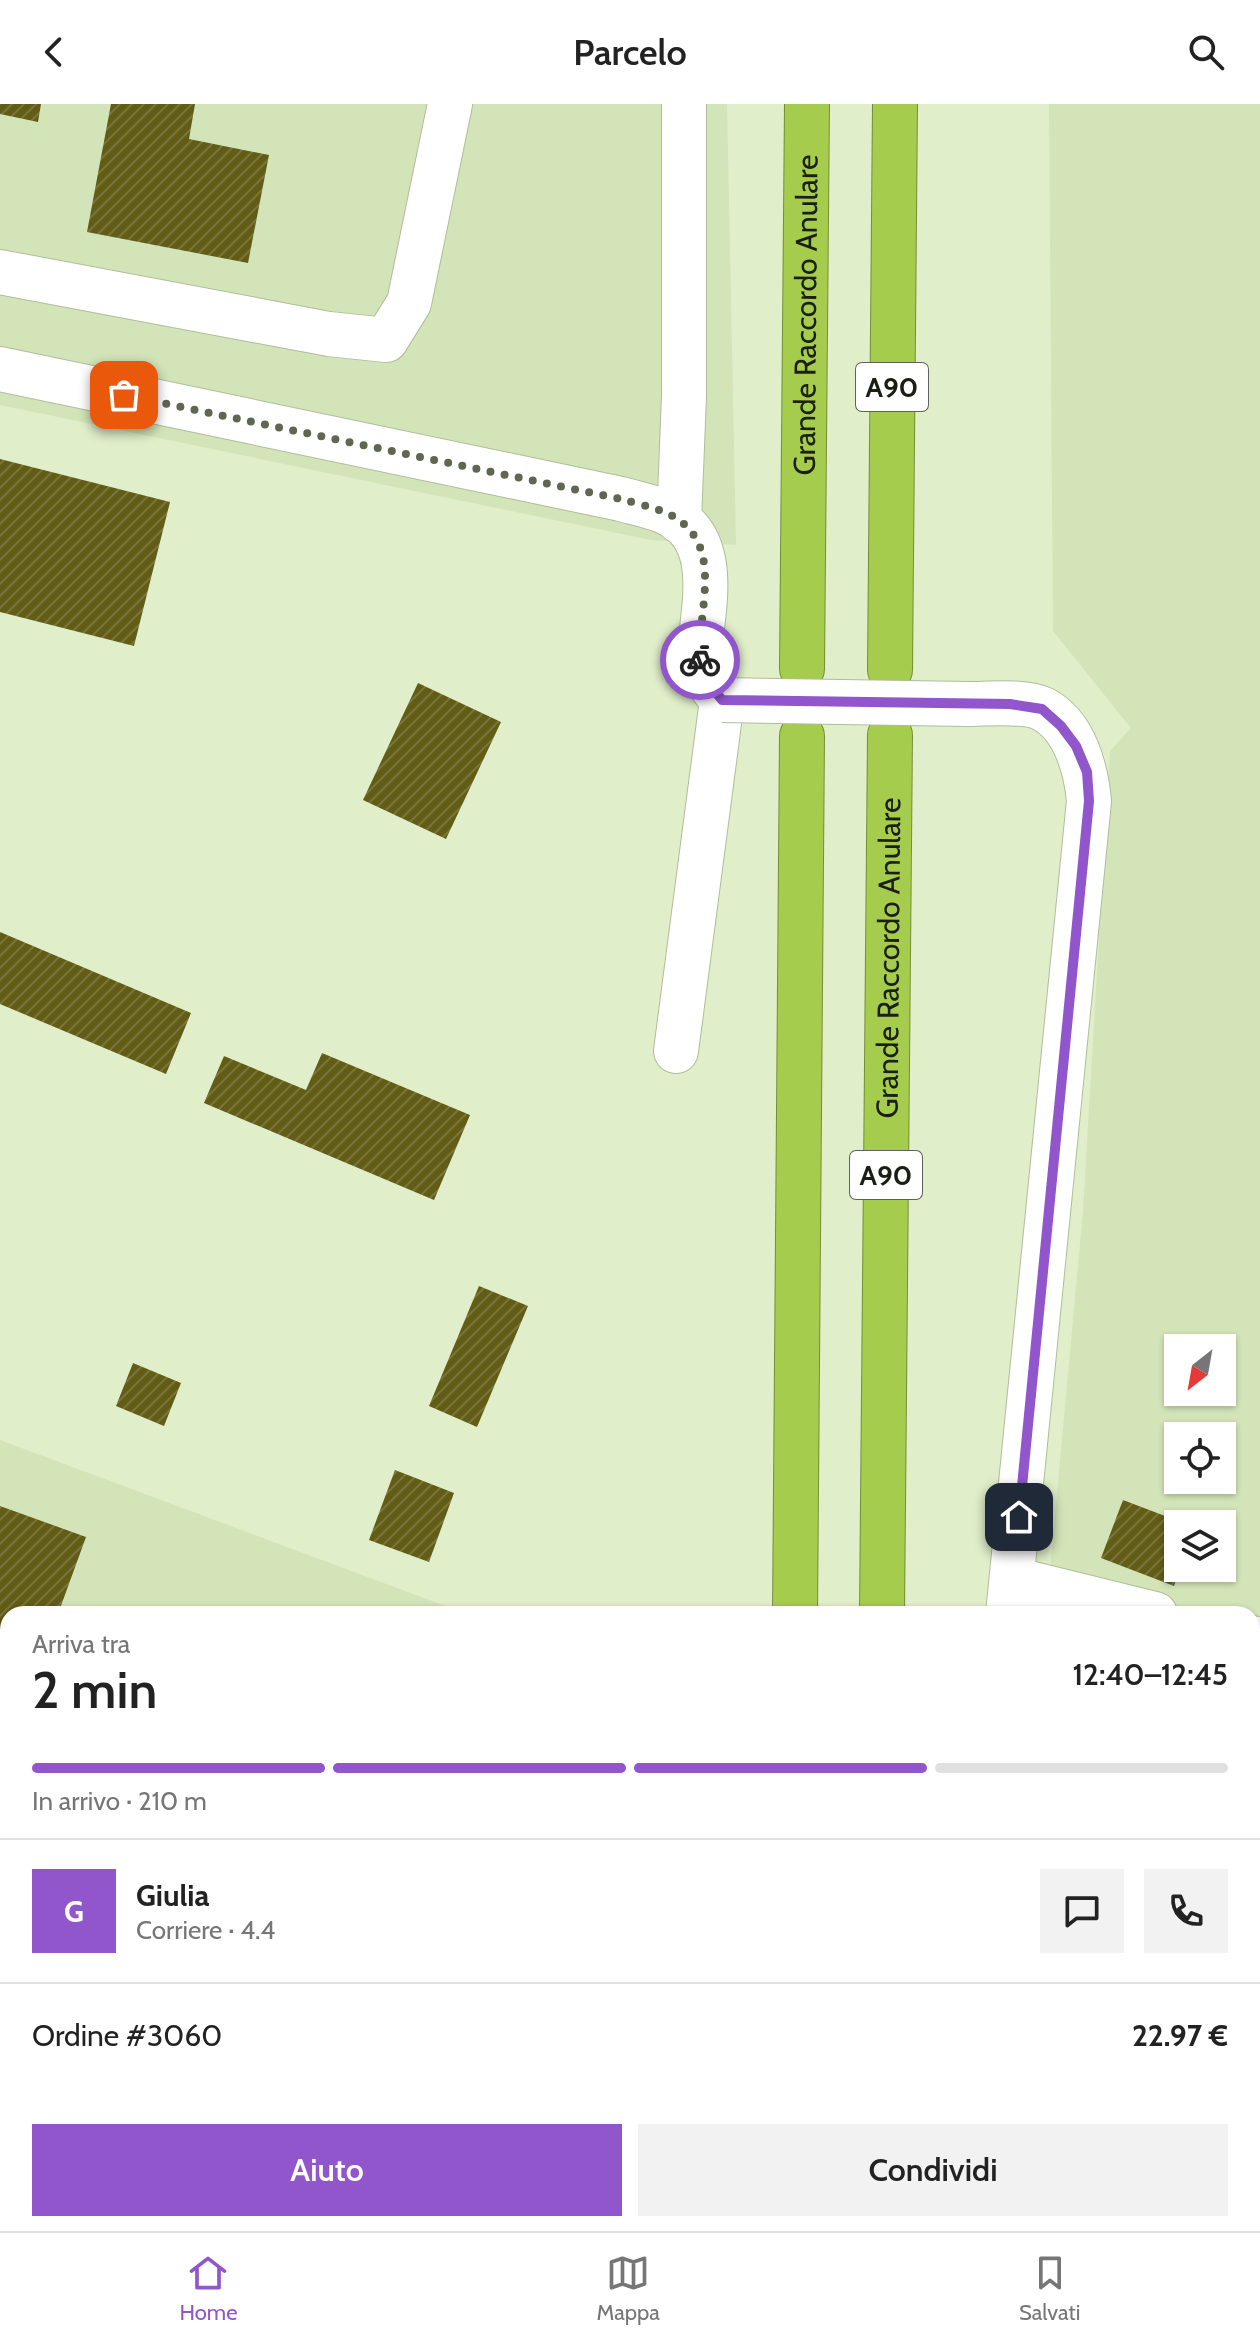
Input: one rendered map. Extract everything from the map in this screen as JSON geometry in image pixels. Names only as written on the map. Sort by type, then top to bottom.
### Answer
[{"type":"highway","name":"Grande Raccordo Anulare","points":[[802,669],[807,104]]},
{"type":"highway","name":"A90","points":[[890,670],[895,104]]},
{"type":"highway","name":"Grande Raccordo Anulare","points":[[882,1606],[890,735]]},
{"type":"highway","points":[[795,1606],[802,736]]},
{"type":"street","points":[[0,272],[329,334],[386,340],[409,303],[450,104]]},
{"type":"street","points":[[679,521],[684,396],[684,104]]},
{"type":"street","points":[[0,369],[621,499],[665,512],[693,534],[706,565],[699,656],[706,680],[722,700],[676,1051]]},
{"type":"street","points":[[722,700],[1010,704],[1042,709],[1061,726],[1076,746],[1087,772],[1089,801],[1011,1596],[1091,1606]]},
{"type":"shaded area","points":[[0,104],[727,104],[736,545],[651,540],[0,405]]},
{"type":"shaded area","points":[[1049,104],[1260,104],[1260,1606],[1047,1606],[1083,1211],[1110,751],[1131,728],[1053,631]]},
{"type":"shaded area","points":[[0,1440],[446,1606],[0,1606]]},
{"type":"building","points":[[0,104],[41,104],[38,122],[0,114]]},
{"type":"building","points":[[111,104],[195,104],[189,139],[269,155],[248,263],[87,232]]},
{"type":"building","points":[[0,459],[170,502],[134,646],[0,612]]},
{"type":"building","points":[[418,683],[501,722],[446,839],[363,800]]},
{"type":"building","points":[[0,932],[191,1013],[166,1074],[0,1004]]},
{"type":"building","points":[[322,1053],[470,1115],[434,1200],[204,1103],[224,1056],[306,1090]]},
{"type":"building","points":[[479,1286],[528,1306],[477,1427],[429,1406]]},
{"type":"building","points":[[133,1363],[181,1383],[164,1426],[116,1406]]},
{"type":"building","points":[[395,1470],[454,1493],[429,1562],[369,1540]]},
{"type":"building","points":[[1123,1500],[1164,1516],[1164,1582],[1175,1582],[1174,1586],[1101,1558]]},
{"type":"building","points":[[0,1506],[86,1537],[61,1606],[0,1606]]},
{"type":"way so far","points":[[124,395],[621,499],[665,512],[693,534],[706,565],[700,660]]},
{"type":"route","points":[[700,660],[706,680],[722,700],[1010,704],[1042,709],[1061,726],[1076,746],[1087,772],[1089,801],[1019,1517]]}]
